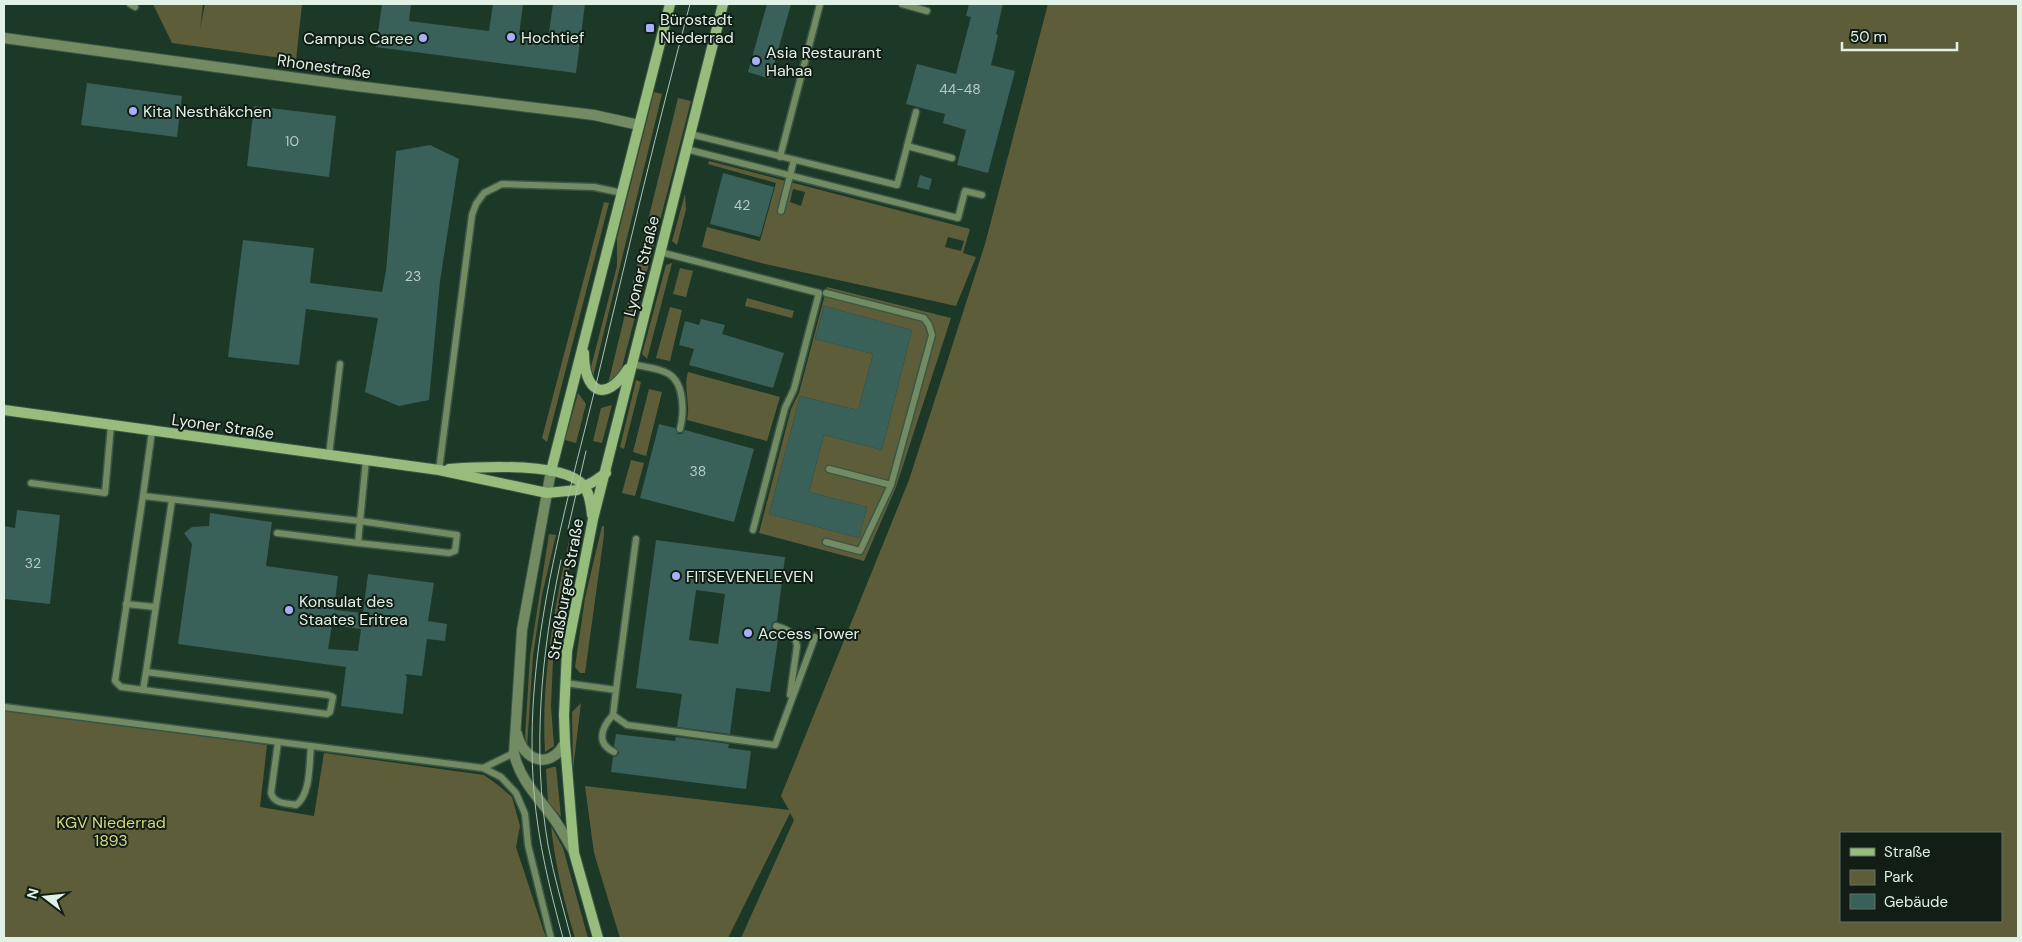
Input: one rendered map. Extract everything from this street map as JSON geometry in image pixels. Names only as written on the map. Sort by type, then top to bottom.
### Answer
[{"type":"main road","points":[[550,471],[670,4]]},
{"type":"main road","name":"Lyoner Straße","points":[[4,410],[439,470],[546,493],[569,492],[585,487],[606,472],[724,4]]},
{"type":"main road","points":[[585,332],[585,373],[587,380],[595,388],[602,390],[610,388],[623,377],[632,364]]},
{"type":"main road","name":"Lyoner Straße","points":[[439,470],[507,466],[550,471],[573,478],[585,487]]},
{"type":"main road","name":"Straßburger Straße","points":[[598,938],[574,853],[565,743],[565,683],[567,651],[573,613],[592,519],[606,472]]},
{"type":"main road","points":[[585,487],[591,503],[592,519]]},
{"type":"street","name":"Rhonestraße","points":[[4,38],[356,86],[594,115],[639,126]]},
{"type":"street","points":[[546,493],[550,471]]},
{"type":"street","name":"Straßburger Straße","points":[[546,493],[522,630],[514,726],[514,753],[519,769],[560,827],[574,853]]},
{"type":"street","name":"Straßburger Straße","points":[[514,726],[522,748],[534,759],[540,760],[555,757],[565,743]]},
{"type":"lane","points":[[780,156],[820,4]]},
{"type":"lane","points":[[902,4],[927,10]]},
{"type":"lane","points":[[690,134],[897,185],[916,112]]},
{"type":"lane","points":[[907,146],[952,158]]},
{"type":"lane","points":[[686,149],[958,218],[965,191],[982,195]]},
{"type":"lane","points":[[781,211],[794,160]]},
{"type":"lane","points":[[439,470],[472,214],[476,204],[484,193],[502,184],[594,187],[622,193]]},
{"type":"lane","points":[[660,252],[819,293],[794,389],[785,408],[752,530]]},
{"type":"lane","points":[[826,293],[924,318],[929,325],[932,335],[891,486],[860,551],[826,542]]},
{"type":"lane","points":[[329,455],[340,364]]},
{"type":"lane","points":[[632,364],[669,374],[674,379],[679,387],[683,414],[680,429]]},
{"type":"lane","points":[[31,483],[105,493],[111,426]]},
{"type":"lane","points":[[146,672],[333,697],[331,708],[327,714],[121,687],[115,681],[152,431]]},
{"type":"lane","points":[[358,543],[366,460]]},
{"type":"lane","points":[[829,470],[891,486]]},
{"type":"lane","points":[[143,496],[360,521],[457,535],[455,550],[449,553],[277,533]]},
{"type":"lane","points":[[143,690],[172,500]]},
{"type":"lane","points":[[614,752],[605,746],[602,734],[605,724],[614,715],[636,539]]},
{"type":"lane","points":[[126,604],[155,607]]},
{"type":"lane","points":[[776,626],[790,632],[797,646],[790,703]]},
{"type":"lane","points":[[614,715],[627,725],[774,745],[815,637]]},
{"type":"lane","points":[[565,683],[616,690]]},
{"type":"lane","points":[[4,707],[483,768],[501,777],[516,793],[525,814],[528,845],[551,938]]},
{"type":"lane","points":[[278,742],[271,793],[277,802],[296,805],[305,794],[311,746]]},
{"type":"lane","points":[[483,768],[514,753]]},
{"type":"green space","points":[[153,4],[203,4],[200,29],[205,4],[302,4],[296,60],[172,43]]},
{"type":"green space","points":[[1048,4],[2018,4],[2018,938],[741,938],[794,820],[790,813],[728,938],[620,938],[594,853],[585,786],[789,810],[781,796],[909,480],[985,244]]},
{"type":"green space","points":[[654,92],[662,94],[593,377],[591,367],[617,266],[617,238]]},
{"type":"green space","points":[[678,98],[691,101],[620,375],[608,384]]},
{"type":"green space","points":[[709,161],[970,229],[963,253],[976,257],[956,306],[761,263],[702,247],[707,227],[760,241],[776,183],[708,164]],"holes":[[[793,189],[805,192],[801,206],[790,202]],[[948,237],[964,241],[961,251],[945,247]]]},
{"type":"green space","points":[[685,194],[686,209],[677,245],[672,241]]},
{"type":"green space","points":[[604,202],[609,203],[547,442],[542,438]]},
{"type":"green space","points":[[672,263],[647,359],[642,354],[666,265]]},
{"type":"green space","points":[[680,268],[693,271],[686,297],[673,294]]},
{"type":"green space","points":[[827,287],[951,318],[896,487],[864,561],[759,533],[791,409],[799,393]],"holes":[[[824,306],[912,330],[882,450],[824,435],[809,492],[867,507],[859,538],[769,514],[800,396],[858,410],[873,354],[815,339]]]},
{"type":"green space","points":[[747,298],[794,311],[792,318],[745,306]]},
{"type":"green space","points":[[670,307],[682,310],[670,361],[656,358]]},
{"type":"green space","points":[[688,372],[780,397],[767,441],[687,420],[686,384]]},
{"type":"green space","points":[[636,380],[641,382],[624,449],[620,447]]},
{"type":"green space","points":[[649,389],[662,392],[646,456],[633,452]]},
{"type":"green space","points":[[578,393],[586,404],[576,443],[565,440]]},
{"type":"green space","points":[[612,405],[602,443],[593,441],[601,408]]},
{"type":"green space","points":[[631,460],[644,463],[635,496],[622,493]]},
{"type":"green space","points":[[602,526],[604,526],[604,535],[585,673],[580,673],[575,667],[585,598]]},
{"type":"green space","points":[[572,528],[578,530],[559,613],[553,660],[551,706],[554,746],[545,752],[544,724],[547,667],[555,611]]},
{"type":"green space","points":[[549,534],[556,535],[542,595],[533,656],[527,747],[525,736],[530,656]]},
{"type":"green space","points":[[581,703],[573,769],[572,712]]},
{"type":"green space","name":"KGV Niederrad 1893","points":[[4,710],[267,745],[260,807],[314,816],[324,753],[484,775],[512,797],[520,826],[516,847],[546,938],[4,938]]},
{"type":"green space","points":[[556,767],[561,817],[548,802],[546,769]]},
{"type":"green space","points":[[551,826],[563,848],[588,938],[575,938],[560,883]]},
{"type":"building","points":[[382,4],[411,4],[409,21],[489,31],[493,4],[523,4],[519,35],[548,39],[553,4],[585,4],[576,73],[376,47]]},
{"type":"building","points":[[767,4],[791,4],[770,79],[748,72]]},
{"type":"building","points":[[969,4],[1003,4],[991,65],[1015,71],[988,173],[957,165],[966,130],[943,123],[945,114],[906,104],[917,64],[956,74],[971,17],[966,16]]},
{"type":"building","points":[[87,83],[182,96],[177,137],[81,125]]},
{"type":"building","points":[[254,106],[336,116],[329,177],[247,166]]},
{"type":"building","points":[[430,145],[459,159],[440,281],[429,400],[399,406],[365,392],[378,318],[306,309],[299,365],[228,357],[243,240],[314,248],[310,283],[382,292],[386,271],[396,151]]},
{"type":"building","points":[[723,173],[774,187],[760,237],[710,224]]},
{"type":"building","points":[[920,175],[932,179],[929,190],[917,187]]},
{"type":"building","points":[[824,306],[912,330],[882,450],[824,435],[809,492],[867,507],[859,538],[769,514],[800,396],[858,410],[873,354],[815,339]]},
{"type":"building","points":[[701,319],[725,325],[722,334],[784,353],[773,388],[689,365],[694,349],[679,345],[685,321],[699,325]]},
{"type":"building","points":[[659,424],[675,428],[678,434],[682,434],[685,430],[754,449],[734,522],[640,498]]},
{"type":"building","points":[[17,510],[60,515],[50,604],[4,599],[4,526],[15,528]]},
{"type":"building","points":[[210,513],[272,522],[266,566],[338,576],[334,610],[363,613],[368,574],[434,583],[428,621],[447,624],[445,641],[427,639],[422,676],[405,674],[407,677],[403,714],[341,706],[346,667],[178,644],[192,544],[184,533],[192,527],[209,526]],"holes":[[[332,625],[361,629],[358,651],[328,649]]]},
{"type":"building","name":"Access Tower","points":[[656,540],[785,557],[777,621],[771,625],[772,629],[776,631],[775,639],[778,639],[770,692],[736,688],[730,734],[677,727],[682,694],[636,688]],"holes":[[[696,590],[725,594],[718,644],[689,640]]]},
{"type":"building","points":[[616,734],[675,741],[676,737],[729,744],[728,748],[751,751],[746,789],[611,772],[613,757],[619,753],[614,746]]},
{"type":"tram line","points":[[563,938],[545,866],[534,792],[532,738],[535,684],[541,631],[561,525],[690,4]]},
{"type":"tram line","points":[[568,529],[586,451]]},
{"type":"tram line","points":[[561,560],[548,631],[544,666],[541,702],[540,774],[548,845],[571,938]]},
{"type":"place","name":"Bürostadt Niederrad","points":[[650,28]]},
{"type":"place","name":"Hochtief","points":[[511,37]]},
{"type":"place","name":"Campus Caree","points":[[423,38]]},
{"type":"place","name":"Asia Restaurant Hahaa","points":[[756,61]]},
{"type":"place","name":"Kita Nesthäkchen","points":[[133,111]]},
{"type":"place","name":"FITSEVENELEVEN","points":[[676,576]]},
{"type":"place","name":"Konsulat des Staates Eritrea","points":[[289,610]]},
{"type":"place","name":"Access Tower","points":[[748,633]]}]
